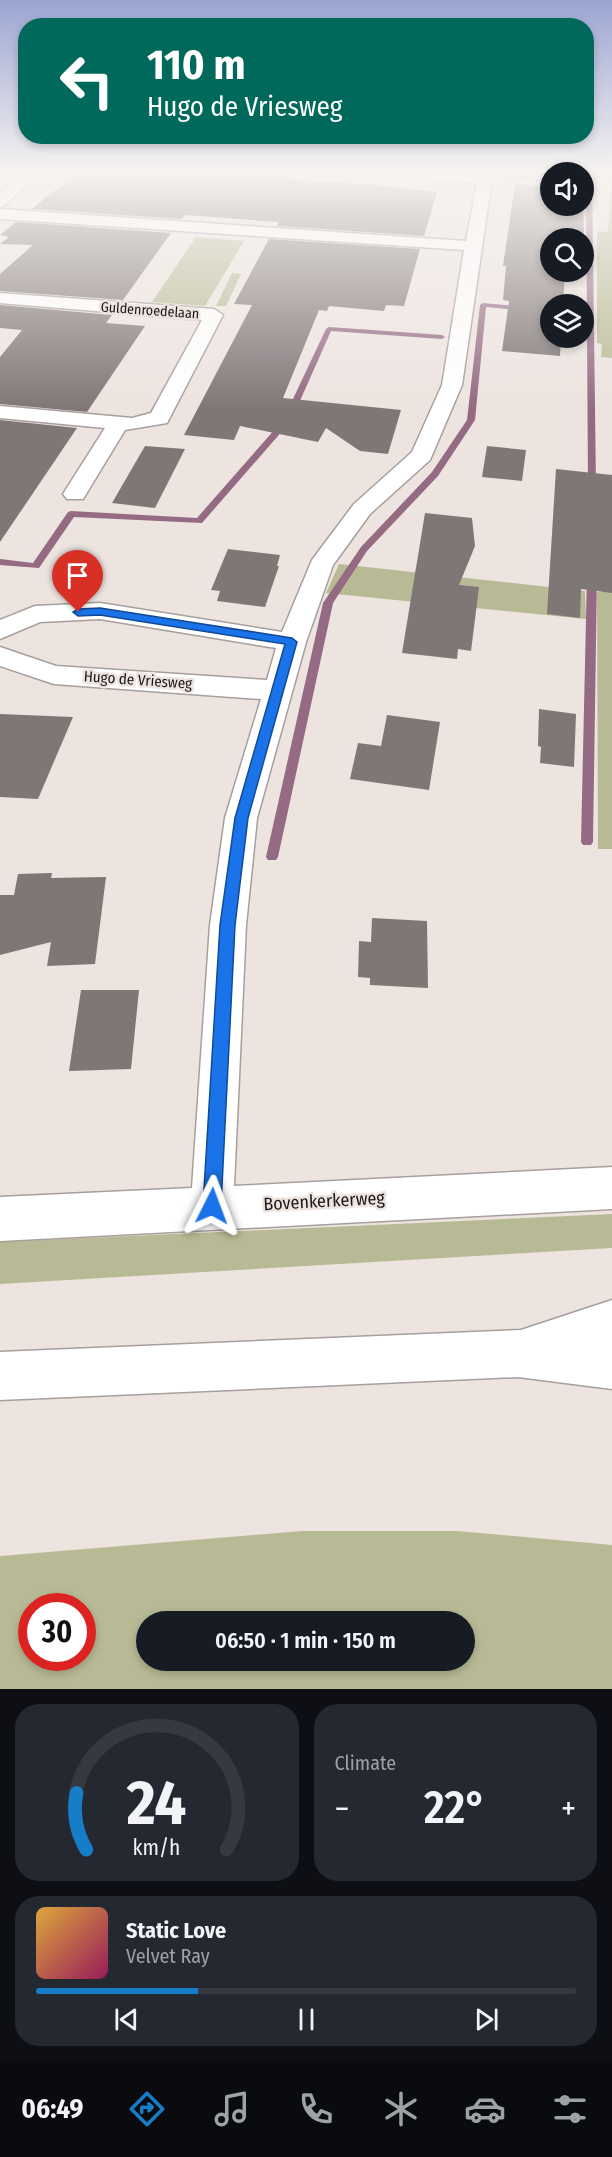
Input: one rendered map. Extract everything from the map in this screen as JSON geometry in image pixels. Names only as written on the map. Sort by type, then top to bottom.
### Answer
[{"type":"street","points":[[212,1206],[228,925],[241,818],[265,729],[292,642],[321,565],[362,508],[422,455],[452,385],[472,251]]},
{"type":"street","name":"Guldenroedelaan","points":[[0,298],[214,315],[159,418],[140,423],[0,412]]},
{"type":"street","points":[[75,494],[119,422]]},
{"type":"street","points":[[0,630],[35,614],[100,611],[292,642]]},
{"type":"street","name":"Hugo de Vriesweg","points":[[0,656],[54,675],[278,690]]},
{"type":"street","name":"Bovenkerkerweg","points":[[0,1219],[212,1206],[612,1188]]},
{"type":"street","points":[[519,1353],[612,1323]]},
{"type":"street","points":[[0,1376],[519,1353],[612,1365]]},
{"type":"green space","points":[[187,251],[238,251],[205,306],[152,302]]},
{"type":"green space","points":[[597,251],[612,251],[612,358],[601,357],[602,344],[597,343]]},
{"type":"green space","points":[[232,273],[241,274],[226,306],[216,306]]},
{"type":"green space","points":[[339,564],[585,591],[586,619],[326,593]]},
{"type":"green space","points":[[612,591],[612,849],[598,849],[597,592]]},
{"type":"green space","points":[[612,1214],[612,1248],[0,1284],[0,1242]]},
{"type":"green space","points":[[302,1531],[457,1531],[612,1545],[612,1689],[0,1689],[0,1556]]},
{"type":"building","points":[[26,251],[158,251],[123,300],[0,291],[0,274]]},
{"type":"building","points":[[263,251],[419,251],[404,306],[386,305],[384,311],[329,306],[327,311],[319,310],[283,398],[401,410],[388,454],[360,451],[326,428],[318,442],[240,426],[234,440],[184,435],[252,305],[234,304]]},
{"type":"building","points":[[505,251],[540,251],[540,282],[564,282],[564,294],[540,294],[540,348],[560,348],[560,356],[502,351],[509,301],[503,300],[506,266],[503,266]]},
{"type":"building","points":[[0,305],[112,315],[106,323],[145,326],[87,412],[0,404],[0,357],[22,330],[0,328]]},
{"type":"building","points":[[0,420],[77,428],[0,542]]},
{"type":"building","points":[[145,446],[185,449],[155,508],[112,503]]},
{"type":"building","points":[[487,446],[526,450],[522,481],[482,477]]},
{"type":"building","points":[[556,469],[612,475],[612,593],[581,589],[580,618],[547,614]]},
{"type":"building","points":[[425,513],[472,518],[475,546],[459,585],[479,587],[471,651],[458,649],[457,659],[402,653]]},
{"type":"building","points":[[228,549],[280,555],[277,566],[279,566],[265,607],[217,601],[220,591],[211,590]]},
{"type":"building","points":[[539,709],[576,714],[574,767],[540,763]]},
{"type":"building","points":[[0,714],[73,717],[38,799],[0,797]]},
{"type":"building","points":[[387,715],[440,722],[429,790],[350,779],[358,743],[381,746]]},
{"type":"building","points":[[52,873],[51,878],[106,877],[95,964],[47,966],[51,942],[0,955],[0,895],[14,895],[18,874]]},
{"type":"building","points":[[372,918],[427,921],[428,988],[370,985],[370,978],[358,977],[359,941],[371,942]]},
{"type":"building","points":[[81,990],[139,990],[131,1069],[69,1071]]},
{"type":"waterway","points":[[590,251],[592,487]]},
{"type":"waterway","points":[[272,857],[328,603],[364,549],[435,474],[471,420],[483,305],[540,310]]},
{"type":"waterway","points":[[0,562],[36,566],[71,514],[199,521],[287,421],[329,329],[442,337]]},
{"type":"waterway","points":[[587,842],[592,574]]},
{"type":"route","points":[[78,612],[100,611],[292,642],[241,818],[228,925],[212,1206]]}]
